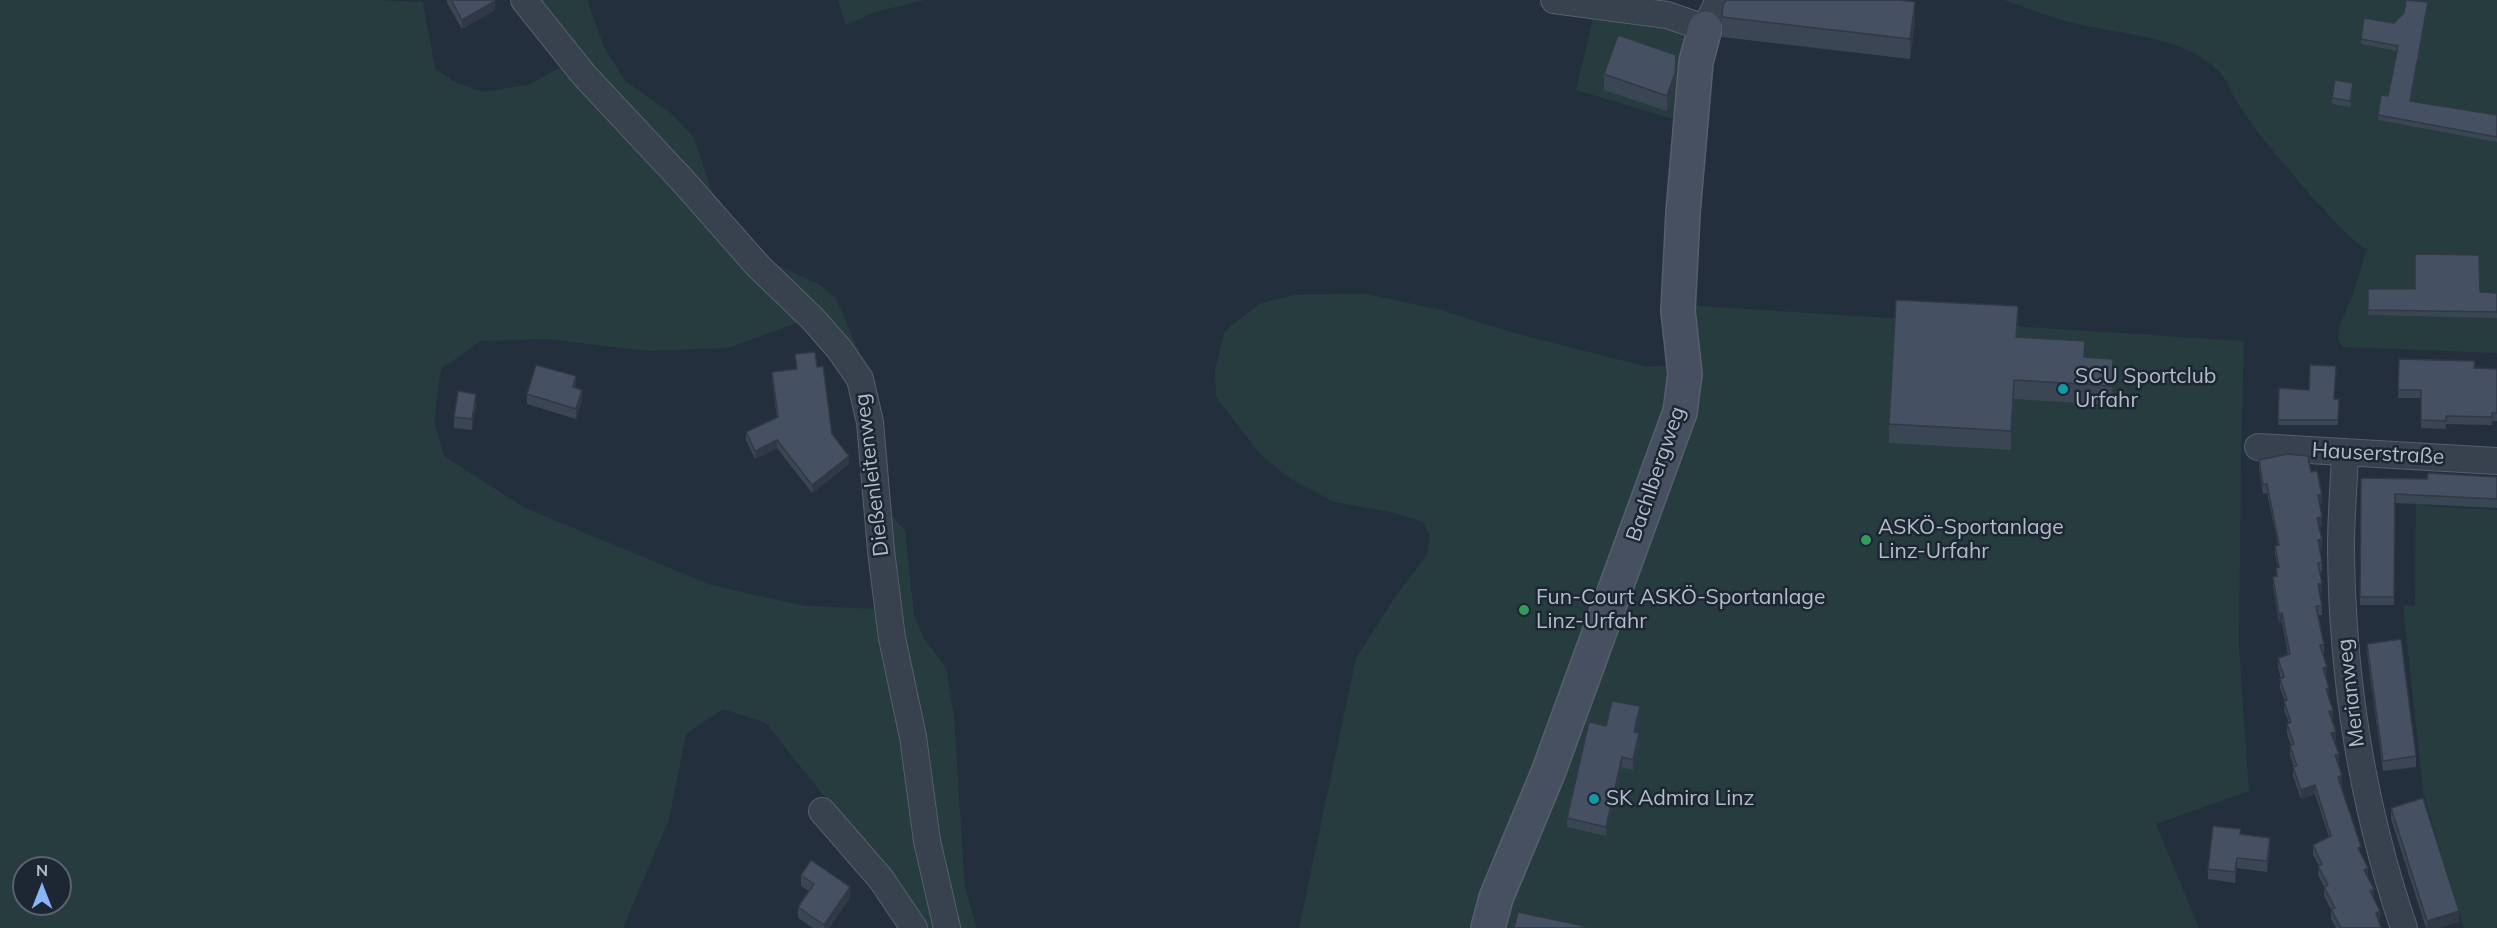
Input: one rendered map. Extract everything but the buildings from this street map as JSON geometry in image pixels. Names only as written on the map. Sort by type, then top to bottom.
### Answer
[{"type":"street","name":"Dießenleitenweg","points":[[524,0],[584,75],[758,266],[813,319],[840,350],[860,379],[870,422],[881,551],[892,638],[913,737],[927,841],[948,928]]},
{"type":"street","points":[[1554,0],[1667,15],[1712,14]]},
{"type":"street","name":"Bachlbergweg","points":[[1488,928],[1496,898],[1548,773],[1680,412],[1685,374],[1678,311],[1683,213],[1696,62],[1712,14]]},
{"type":"street","name":"Hauserstraße","points":[[2258,447],[2497,461]]},
{"type":"street","name":"Merianweg","points":[[2345,452],[2341,545],[2344,639],[2349,695],[2356,743],[2370,807],[2404,928]]},
{"type":"street","points":[[822,811],[881,879],[914,928]]},
{"type":"green space","points":[[0,0],[423,2],[435,68],[453,81],[482,92],[528,85],[569,63],[805,320],[728,348],[647,351],[547,339],[481,341],[441,369],[434,422],[444,456],[525,508],[711,585],[805,606],[881,609],[939,928],[924,928],[911,910],[889,867],[858,839],[766,723],[723,709],[686,734],[669,819],[623,928],[0,928]]},
{"type":"green space","points":[[531,0],[587,0],[604,47],[625,81],[670,112],[694,138],[711,189],[724,212],[759,252],[773,263],[820,285],[836,298],[879,400],[880,428],[876,397]]},
{"type":"green space","points":[[838,0],[925,0],[875,12],[846,25]]},
{"type":"green space","points":[[2004,0],[2497,0],[2497,353],[2342,347],[2338,337],[2339,327],[2352,297],[2367,249],[2345,232],[2276,155],[2235,99],[2219,71],[2203,59],[2167,43],[2069,22]]},
{"type":"green space","points":[[1594,14],[1680,30],[1685,41],[1683,122],[1576,90]]},
{"type":"green space","name":"ASKÖ-Sportanlage Linz-Urfahr","points":[[1367,294],[1441,310],[1514,333],[1648,367],[1676,365],[1686,305],[2244,341],[2239,648],[2249,791],[2156,824],[2199,928],[1299,928],[1356,658],[1394,599],[1427,555],[1430,535],[1422,522],[1396,513],[1334,502],[1291,479],[1261,455],[1216,397],[1215,369],[1225,331],[1259,304],[1293,295]]},
{"type":"green space","points":[[2416,491],[2426,491],[2425,506],[2497,510],[2497,927],[2494,928],[2464,928],[2423,792],[2403,606],[2415,605]]},
{"type":"green space","points":[[883,517],[893,517],[905,530],[914,614],[924,639],[946,668],[954,717],[965,888],[977,928],[953,928]]},
{"type":"place","name":"SCU Sportclub Urfahr","points":[[2063,389]]},
{"type":"place","name":"ASKÖ-Sportanlage Linz-Urfahr","points":[[1866,540]]},
{"type":"place","name":"Fun-Court ASKÖ-Sportanlage Linz-Urfahr","points":[[1524,610]]},
{"type":"place","name":"SK Admira Linz","points":[[1594,799]]}]
